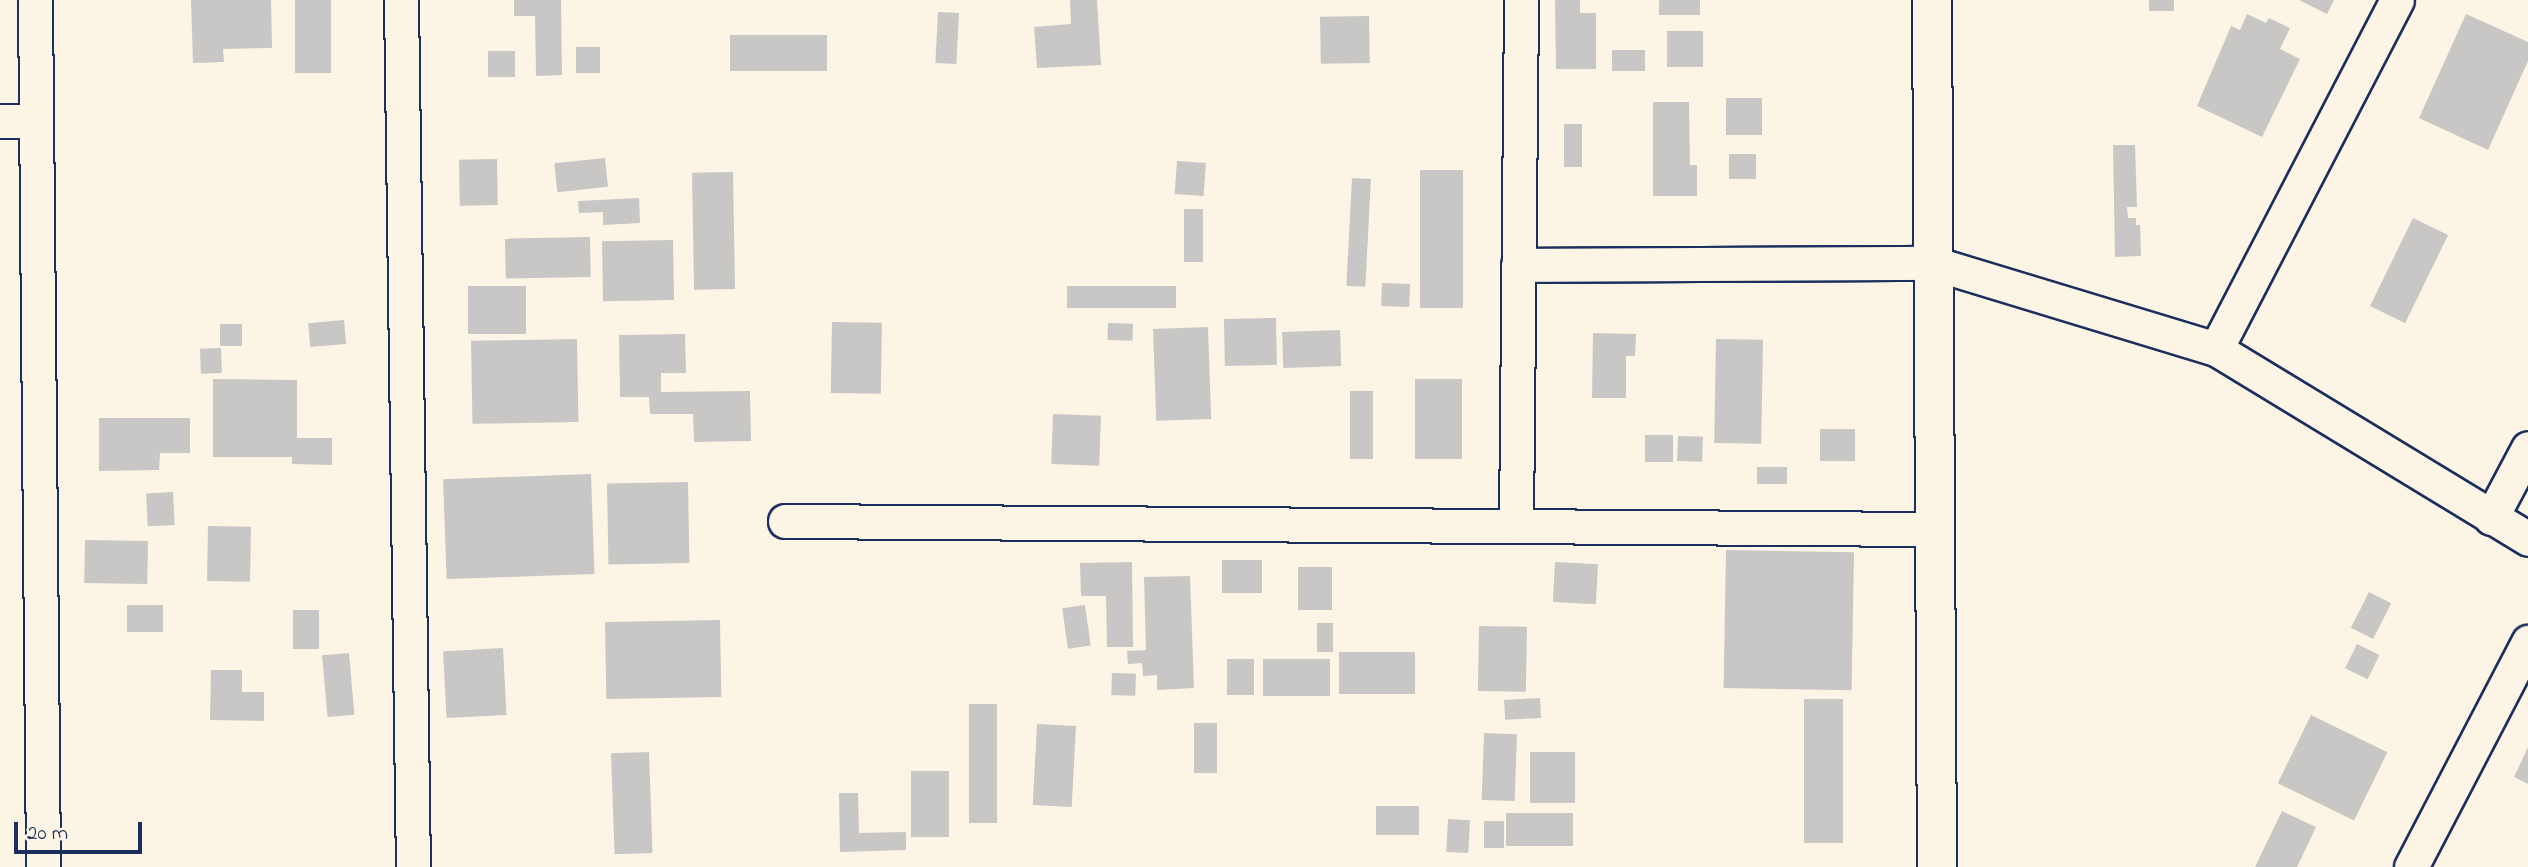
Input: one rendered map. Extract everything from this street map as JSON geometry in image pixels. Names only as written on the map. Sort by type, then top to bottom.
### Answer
[{"type":"street","points":[[35,0],[43,867]]},
{"type":"street","points":[[401,0],[413,867]]},
{"type":"street","points":[[1516,525],[1521,0]]},
{"type":"street","points":[[1932,0],[1937,867]]},
{"type":"street","points":[[2216,349],[2398,0]]},
{"type":"street","points":[[0,121],[36,121]]},
{"type":"street","points":[[1518,265],[1933,263],[2216,349],[2528,539]]},
{"type":"street","points":[[2491,518],[2528,448]]},
{"type":"street","points":[[785,522],[1935,528]]},
{"type":"street","points":[[2410,867],[2528,642]]},
{"type":"building","points":[[191,0],[271,0],[272,48],[223,49],[224,62],[193,63]]},
{"type":"building","points":[[295,0],[331,0],[331,73],[295,73]]},
{"type":"building","points":[[514,0],[561,0],[562,75],[536,76],[535,16],[514,16]]},
{"type":"building","points":[[1070,0],[1097,0],[1101,65],[1037,68],[1034,27],[1071,24]]},
{"type":"building","points":[[1555,0],[1580,0],[1580,13],[1596,13],[1596,69],[1556,69]]},
{"type":"building","points":[[1659,0],[1700,0],[1700,15],[1659,15]]},
{"type":"building","points":[[2149,0],[2174,0],[2174,11],[2149,11]]},
{"type":"building","points":[[2299,0],[2334,0],[2327,14]]},
{"type":"building","points":[[938,12],[959,13],[956,64],[935,63]]},
{"type":"building","points":[[2247,14],[2266,23],[2269,18],[2290,28],[2280,49],[2300,59],[2262,137],[2197,106],[2231,26],[2240,30]]},
{"type":"building","points":[[2466,14],[2528,42],[2528,61],[2488,150],[2419,118]]},
{"type":"building","points":[[1369,16],[1370,63],[1321,64],[1320,17]]},
{"type":"building","points":[[1667,31],[1703,31],[1703,67],[1667,67]]},
{"type":"building","points":[[730,35],[827,35],[827,71],[730,71]]},
{"type":"building","points":[[576,47],[600,47],[600,73],[576,73]]},
{"type":"building","points":[[1612,50],[1645,50],[1645,71],[1612,71]]},
{"type":"building","points":[[488,51],[515,51],[515,77],[488,77]]},
{"type":"building","points":[[1726,98],[1762,98],[1762,135],[1726,135]]},
{"type":"building","points":[[1653,102],[1689,102],[1690,165],[1697,165],[1697,196],[1653,196]]},
{"type":"building","points":[[1564,124],[1582,124],[1582,167],[1564,167]]},
{"type":"building","points":[[2113,145],[2135,145],[2137,207],[2127,207],[2128,218],[2136,218],[2136,225],[2140,225],[2141,256],[2115,257]]},
{"type":"building","points":[[1729,154],[1756,154],[1756,179],[1729,179]]},
{"type":"building","points":[[605,158],[608,187],[557,192],[554,163]]},
{"type":"building","points":[[497,159],[498,205],[460,206],[459,160]]},
{"type":"building","points":[[1177,161],[1206,163],[1204,196],[1175,194]]},
{"type":"building","points":[[1420,170],[1463,170],[1463,308],[1420,308]]},
{"type":"building","points":[[733,172],[735,289],[694,290],[692,173]]},
{"type":"building","points":[[1352,178],[1371,179],[1365,287],[1346,286]]},
{"type":"building","points":[[639,198],[640,223],[603,225],[603,212],[579,213],[578,201]]},
{"type":"building","points":[[1184,209],[1203,209],[1203,262],[1184,262]]},
{"type":"building","points":[[2413,218],[2448,235],[2405,323],[2370,306]]},
{"type":"building","points":[[590,237],[591,277],[506,278],[505,238]]},
{"type":"building","points":[[673,240],[674,300],[603,301],[602,241]]},
{"type":"building","points":[[1382,283],[1410,284],[1409,307],[1381,306]]},
{"type":"building","points":[[468,286],[526,286],[526,334],[468,334]]},
{"type":"building","points":[[1067,286],[1176,286],[1176,308],[1067,308]]},
{"type":"building","points":[[1276,318],[1277,365],[1225,366],[1224,319]]},
{"type":"building","points":[[344,320],[346,344],[310,347],[308,323]]},
{"type":"building","points":[[832,322],[882,323],[881,394],[831,393]]},
{"type":"building","points":[[1108,323],[1133,324],[1132,341],[1107,340]]},
{"type":"building","points":[[220,324],[242,324],[242,346],[220,346]]},
{"type":"building","points":[[1208,327],[1211,419],[1156,421],[1153,329]]},
{"type":"building","points":[[1340,330],[1341,366],[1283,368],[1282,332]]},
{"type":"building","points":[[1593,333],[1636,334],[1635,356],[1626,356],[1626,398],[1592,398]]},
{"type":"building","points":[[685,334],[686,373],[661,373],[661,392],[750,391],[751,441],[694,442],[693,414],[650,414],[649,397],[620,397],[619,335]]},
{"type":"building","points":[[577,339],[578,422],[472,424],[471,341]]},
{"type":"building","points":[[1716,339],[1763,340],[1761,444],[1714,443]]},
{"type":"building","points":[[221,348],[222,373],[201,374],[200,349]]},
{"type":"building","points":[[213,379],[297,380],[297,438],[332,438],[332,465],[292,464],[292,457],[213,457]]},
{"type":"building","points":[[1415,379],[1462,379],[1462,459],[1415,459]]},
{"type":"building","points":[[1350,391],[1373,391],[1373,459],[1350,459]]},
{"type":"building","points":[[1053,414],[1101,416],[1099,466],[1051,464]]},
{"type":"building","points":[[99,418],[190,418],[190,453],[160,453],[159,470],[99,471]]},
{"type":"building","points":[[1820,429],[1855,429],[1855,461],[1820,461]]},
{"type":"building","points":[[1645,435],[1673,435],[1673,462],[1645,462]]},
{"type":"building","points":[[1678,436],[1703,437],[1702,462],[1677,461]]},
{"type":"building","points":[[1757,467],[1787,467],[1787,484],[1757,484]]},
{"type":"building","points":[[591,474],[594,574],[447,579],[443,479]]},
{"type":"building","points":[[688,482],[689,563],[608,564],[607,483]]},
{"type":"building","points":[[173,492],[175,525],[148,526],[146,493]]},
{"type":"building","points":[[208,526],[251,527],[250,582],[207,581]]},
{"type":"building","points":[[85,540],[148,541],[147,584],[84,583]]},
{"type":"building","points":[[1726,550],[1854,552],[1852,690],[1724,688]]},
{"type":"building","points":[[1222,560],[1262,560],[1262,593],[1222,593]]},
{"type":"building","points":[[1132,562],[1133,647],[1107,647],[1106,596],[1081,596],[1080,563]]},
{"type":"building","points":[[1555,562],[1598,564],[1596,604],[1553,602]]},
{"type":"building","points":[[1298,567],[1332,567],[1332,610],[1298,610]]},
{"type":"building","points":[[1190,576],[1194,688],[1157,690],[1157,675],[1143,676],[1142,663],[1128,664],[1127,651],[1146,650],[1144,577]]},
{"type":"building","points":[[2369,592],[2391,603],[2373,639],[2351,628]]},
{"type":"building","points":[[127,605],[163,605],[163,632],[127,632]]},
{"type":"building","points":[[1085,605],[1091,646],[1068,649],[1062,608]]},
{"type":"building","points":[[293,610],[319,610],[319,649],[293,649]]},
{"type":"building","points":[[720,620],[721,697],[606,699],[605,622]]},
{"type":"building","points":[[1317,623],[1333,623],[1333,652],[1317,652]]},
{"type":"building","points":[[1479,626],[1527,627],[1526,692],[1478,691]]},
{"type":"building","points":[[2357,644],[2379,655],[2368,679],[2345,668]]},
{"type":"building","points":[[503,648],[507,715],[447,718],[443,651]]},
{"type":"building","points":[[1339,652],[1415,652],[1415,694],[1339,694]]},
{"type":"building","points":[[349,653],[354,715],[328,717],[322,655]]},
{"type":"building","points":[[1227,659],[1254,659],[1254,695],[1227,695]]},
{"type":"building","points":[[1263,659],[1330,659],[1330,696],[1263,696]]},
{"type":"building","points":[[211,670],[242,670],[242,692],[264,692],[264,721],[210,720]]},
{"type":"building","points":[[1112,673],[1136,674],[1135,696],[1111,695]]},
{"type":"building","points":[[1540,698],[1541,718],[1505,720],[1504,700]]},
{"type":"building","points":[[1804,699],[1843,699],[1843,843],[1804,843]]},
{"type":"building","points":[[969,704],[997,704],[997,823],[969,823]]},
{"type":"building","points":[[2311,715],[2387,752],[2354,821],[2278,783]]},
{"type":"building","points":[[1194,723],[1217,723],[1217,773],[1194,773]]},
{"type":"building","points":[[1037,724],[1076,726],[1072,807],[1033,805]]},
{"type":"building","points":[[1484,733],[1517,734],[1515,801],[1482,800]]},
{"type":"building","points":[[2528,747],[2528,784],[2514,777]]},
{"type":"building","points":[[649,752],[653,853],[615,854],[611,753]]},
{"type":"building","points":[[1530,752],[1575,752],[1575,803],[1530,803]]},
{"type":"building","points":[[911,771],[949,771],[949,837],[911,837]]},
{"type":"building","points":[[839,793],[858,793],[859,833],[906,832],[906,850],[840,852]]},
{"type":"building","points":[[1376,806],[1419,806],[1419,835],[1376,835]]},
{"type":"building","points":[[2282,811],[2316,827],[2297,867],[2255,867]]},
{"type":"building","points":[[1506,813],[1573,813],[1573,846],[1506,846]]},
{"type":"building","points":[[1448,819],[1470,820],[1468,853],[1446,852]]},
{"type":"building","points":[[1484,821],[1504,821],[1504,848],[1484,848]]}]
